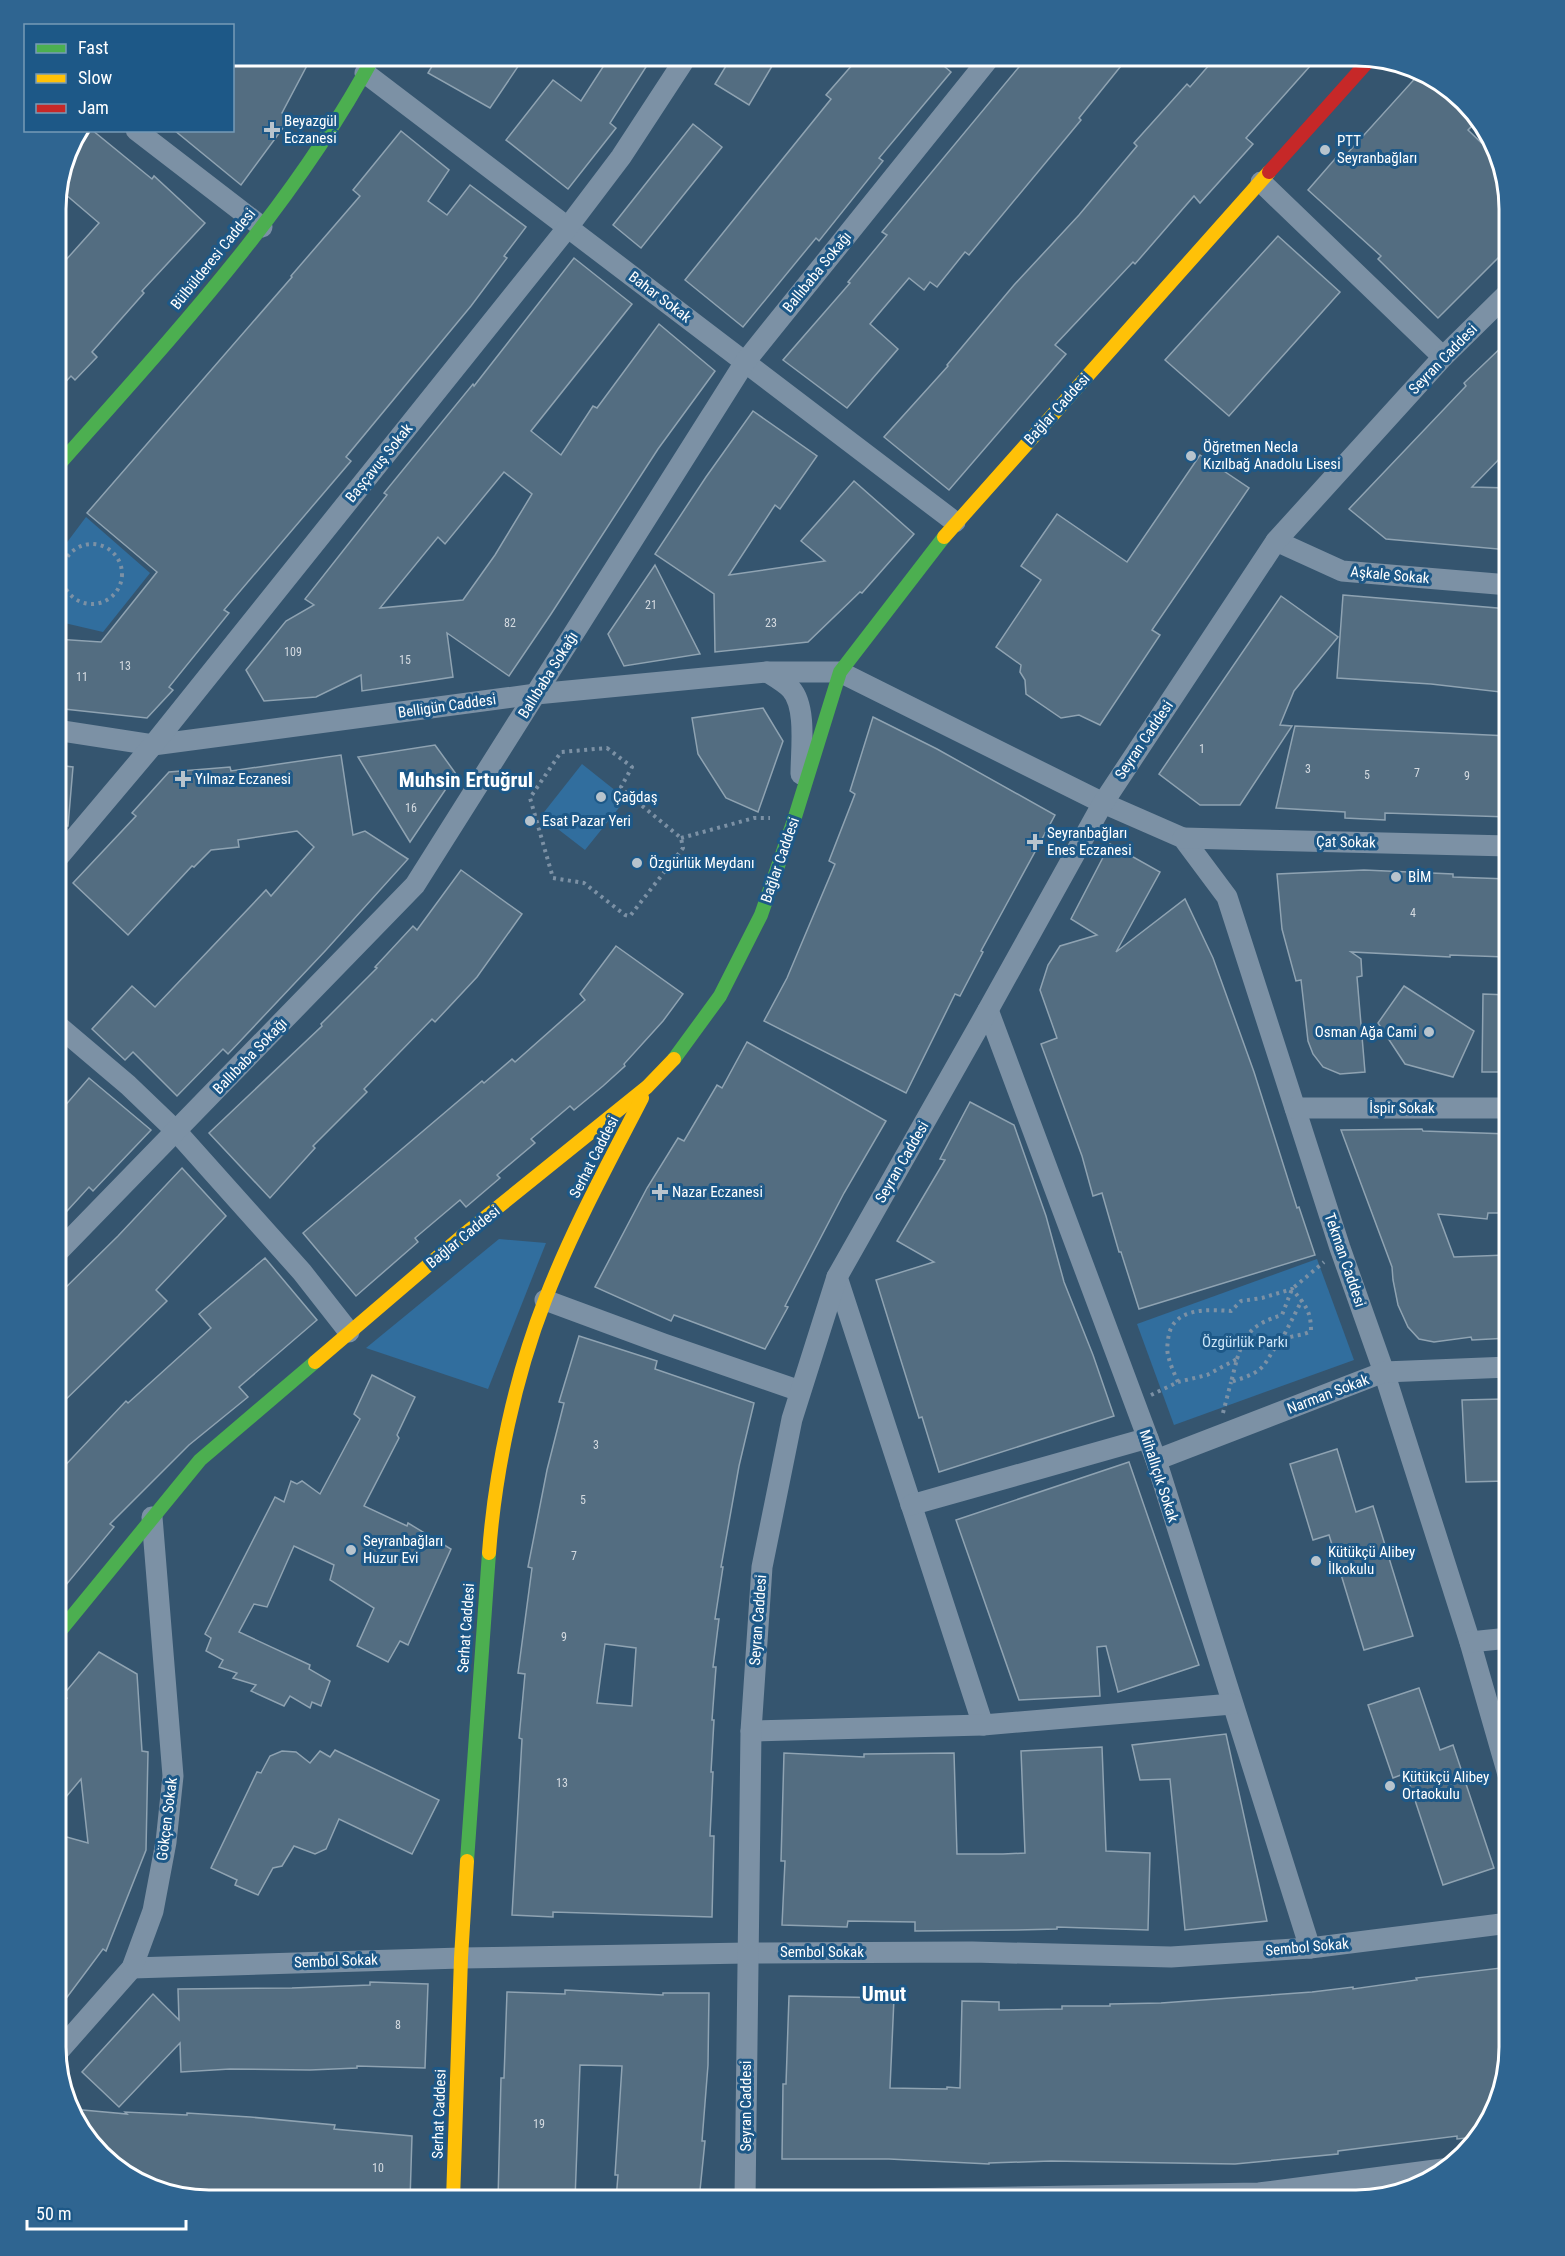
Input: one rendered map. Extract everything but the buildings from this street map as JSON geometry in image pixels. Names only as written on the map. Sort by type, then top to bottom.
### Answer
[{"type":"main road","name":"Bülbülderesi Caddesi","points":[[66,457],[262,227],[303,170],[369,66]]},
{"type":"main road","name":"Bağlar Caddesi","points":[[66,1624],[200,1460],[461,1237],[647,1087],[674,1059],[720,996],[761,915],[795,817],[840,672],[955,522],[1364,66]]},
{"type":"main road","name":"Serhat Caddesi","points":[[453,2190],[461,1958],[489,1536],[506,1437],[524,1367],[545,1300],[586,1207],[647,1087]]},
{"type":"street","name":"Bahar Sokak","points":[[372,66],[568,227],[955,522]]},
{"type":"street","name":"Başçavuş Sokak","points":[[66,848],[153,745],[568,227],[621,157],[680,66]]},
{"type":"street","name":"Ballıbaba Sokağı","points":[[66,1244],[415,885],[745,362],[983,66]]},
{"type":"street","points":[[139,132],[262,227]]},
{"type":"street","points":[[1261,183],[1443,357]]},
{"type":"street","name":"Seyran Caddesi","points":[[745,2190],[751,1731],[762,1567],[792,1419],[837,1277],[1103,803],[1276,541],[1443,357],[1499,302]]},
{"type":"street","name":"Aşkale Sokak","points":[[1276,541],[1342,571],[1499,584]]},
{"type":"street","name":"Belligün Caddesi","points":[[66,732],[153,745],[536,694],[767,672],[840,672]]},
{"type":"street","name":"Bağlar Caddesi","points":[[767,672],[791,690],[797,698],[801,711],[801,796]]},
{"type":"street","name":"Tekman Caddesi","points":[[840,672],[1103,803],[1183,838],[1227,897],[1340,1248],[1384,1372],[1470,1642],[1499,1743]]},
{"type":"street","name":"Çat Sokak","points":[[1183,838],[1499,846]]},
{"type":"street","name":"Mihallıçık Sokak","points":[[988,1010],[1156,1461],[1310,1948]]},
{"type":"street","points":[[66,1032],[128,1085],[176,1131],[302,1272],[349,1332]]},
{"type":"street","name":"İspir Sokak","points":[[1295,1108],[1499,1108]]},
{"type":"street","points":[[837,1277],[983,1725]]},
{"type":"street","points":[[545,1300],[800,1391]]},
{"type":"street","name":"Narman Sokak","points":[[1156,1461],[1384,1372],[1499,1367]]},
{"type":"street","points":[[911,1505],[1148,1438]]},
{"type":"street","name":"Gökçen Sokak","points":[[66,2043],[132,1968],[153,1911],[166,1842],[173,1776],[152,1517]]},
{"type":"street","points":[[1470,1642],[1499,1639]]},
{"type":"street","points":[[751,1731],[983,1725],[1232,1704]]},
{"type":"street","name":"Sembol Sokak","points":[[132,1968],[461,1958],[747,1953],[972,1952],[1171,1957],[1310,1948],[1499,1924]]},
{"type":"street","points":[[1282,2190],[1427,2171]]},
{"type":"path","points":[[66,559],[72,551],[84,544],[97,544],[110,549],[119,560],[122,573],[120,586],[112,597],[100,603],[86,604],[74,598],[66,589]]},
{"type":"path","points":[[607,747],[632,767],[621,787],[623,790],[681,838],[683,848],[634,913],[630,916],[625,915],[584,883],[553,878],[530,798],[561,752],[607,747]]},
{"type":"path","points":[[681,838],[754,818],[795,817]]},
{"type":"path","points":[[1178,1382],[1167,1353],[1168,1330],[1178,1319],[1190,1312],[1230,1311],[1241,1301],[1292,1290],[1340,1248]]},
{"type":"path","points":[[1281,1341],[1311,1331],[1311,1318],[1306,1305],[1292,1290]]},
{"type":"path","points":[[1292,1290],[1282,1315],[1250,1331],[1243,1340],[1231,1382],[1257,1372],[1264,1365],[1271,1352],[1281,1341],[1302,1300]]},
{"type":"path","points":[[1134,1403],[1178,1382],[1207,1375],[1237,1359]]},
{"type":"green space","points":[[86,517],[150,573],[103,632],[66,623],[66,544]]},
{"type":"green space","points":[[582,764],[626,799],[585,850],[541,816]]},
{"type":"green space","points":[[499,1239],[546,1243],[488,1389],[366,1348]]},
{"type":"green space","name":"Özgürlük Parkı","points":[[1317,1259],[1354,1360],[1174,1425],[1137,1324]]},
{"type":"traffic: fast","points":[[66,457],[185,321],[267,220],[306,167],[368,66]]},
{"type":"traffic: fast","points":[[674,1059],[720,996],[761,915],[795,817],[840,672],[944,537]]},
{"type":"traffic: fast","points":[[66,1624],[200,1460],[315,1362]]},
{"type":"traffic: fast","points":[[467,1861],[489,1553]]},
{"type":"traffic: slow","points":[[944,537],[1269,172]]},
{"type":"traffic: slow","points":[[315,1362],[461,1237],[647,1087],[674,1059]]},
{"type":"traffic: slow","points":[[489,1553],[501,1457],[524,1360],[534,1330],[579,1223],[642,1098]]},
{"type":"traffic: slow","points":[[453,2190],[461,1958],[467,1861]]},
{"type":"traffic: jam","points":[[1269,172],[1364,66]]},
{"type":"place","name":"Beyazgül Eczanesi","points":[[272,130]]},
{"type":"place","name":"PTT Seyranbağları","points":[[1325,150]]},
{"type":"place","name":"Öğretmen Necla Kızılbağ Anadolu Lisesi","points":[[1191,456]]},
{"type":"place","name":"Yılmaz Eczanesi","points":[[183,779]]},
{"type":"place","name":"Çağdaş","points":[[601,797]]},
{"type":"place","name":"Esat Pazar Yeri","points":[[530,821]]},
{"type":"place","name":"Seyranbağları Enes Eczanesi","points":[[1035,842]]},
{"type":"place","name":"Özgürlük Meydanı","points":[[637,863]]},
{"type":"place","name":"BİM","points":[[1396,877]]},
{"type":"place","name":"Osman Ağa Cami","points":[[1429,1032]]},
{"type":"place","name":"Nazar Eczanesi","points":[[660,1192]]},
{"type":"place","name":"Seyranbağları Huzur Evi","points":[[351,1550]]},
{"type":"place","name":"Kütükçü Alibey İlkokulu","points":[[1316,1561]]},
{"type":"place","name":"Kütükçü Alibey Ortaokulu","points":[[1390,1786]]},
{"type":"district","name":"Muhsin Ertuğrul","points":[[466,780]]},
{"type":"district","name":"Umut","points":[[884,1994]]}]
